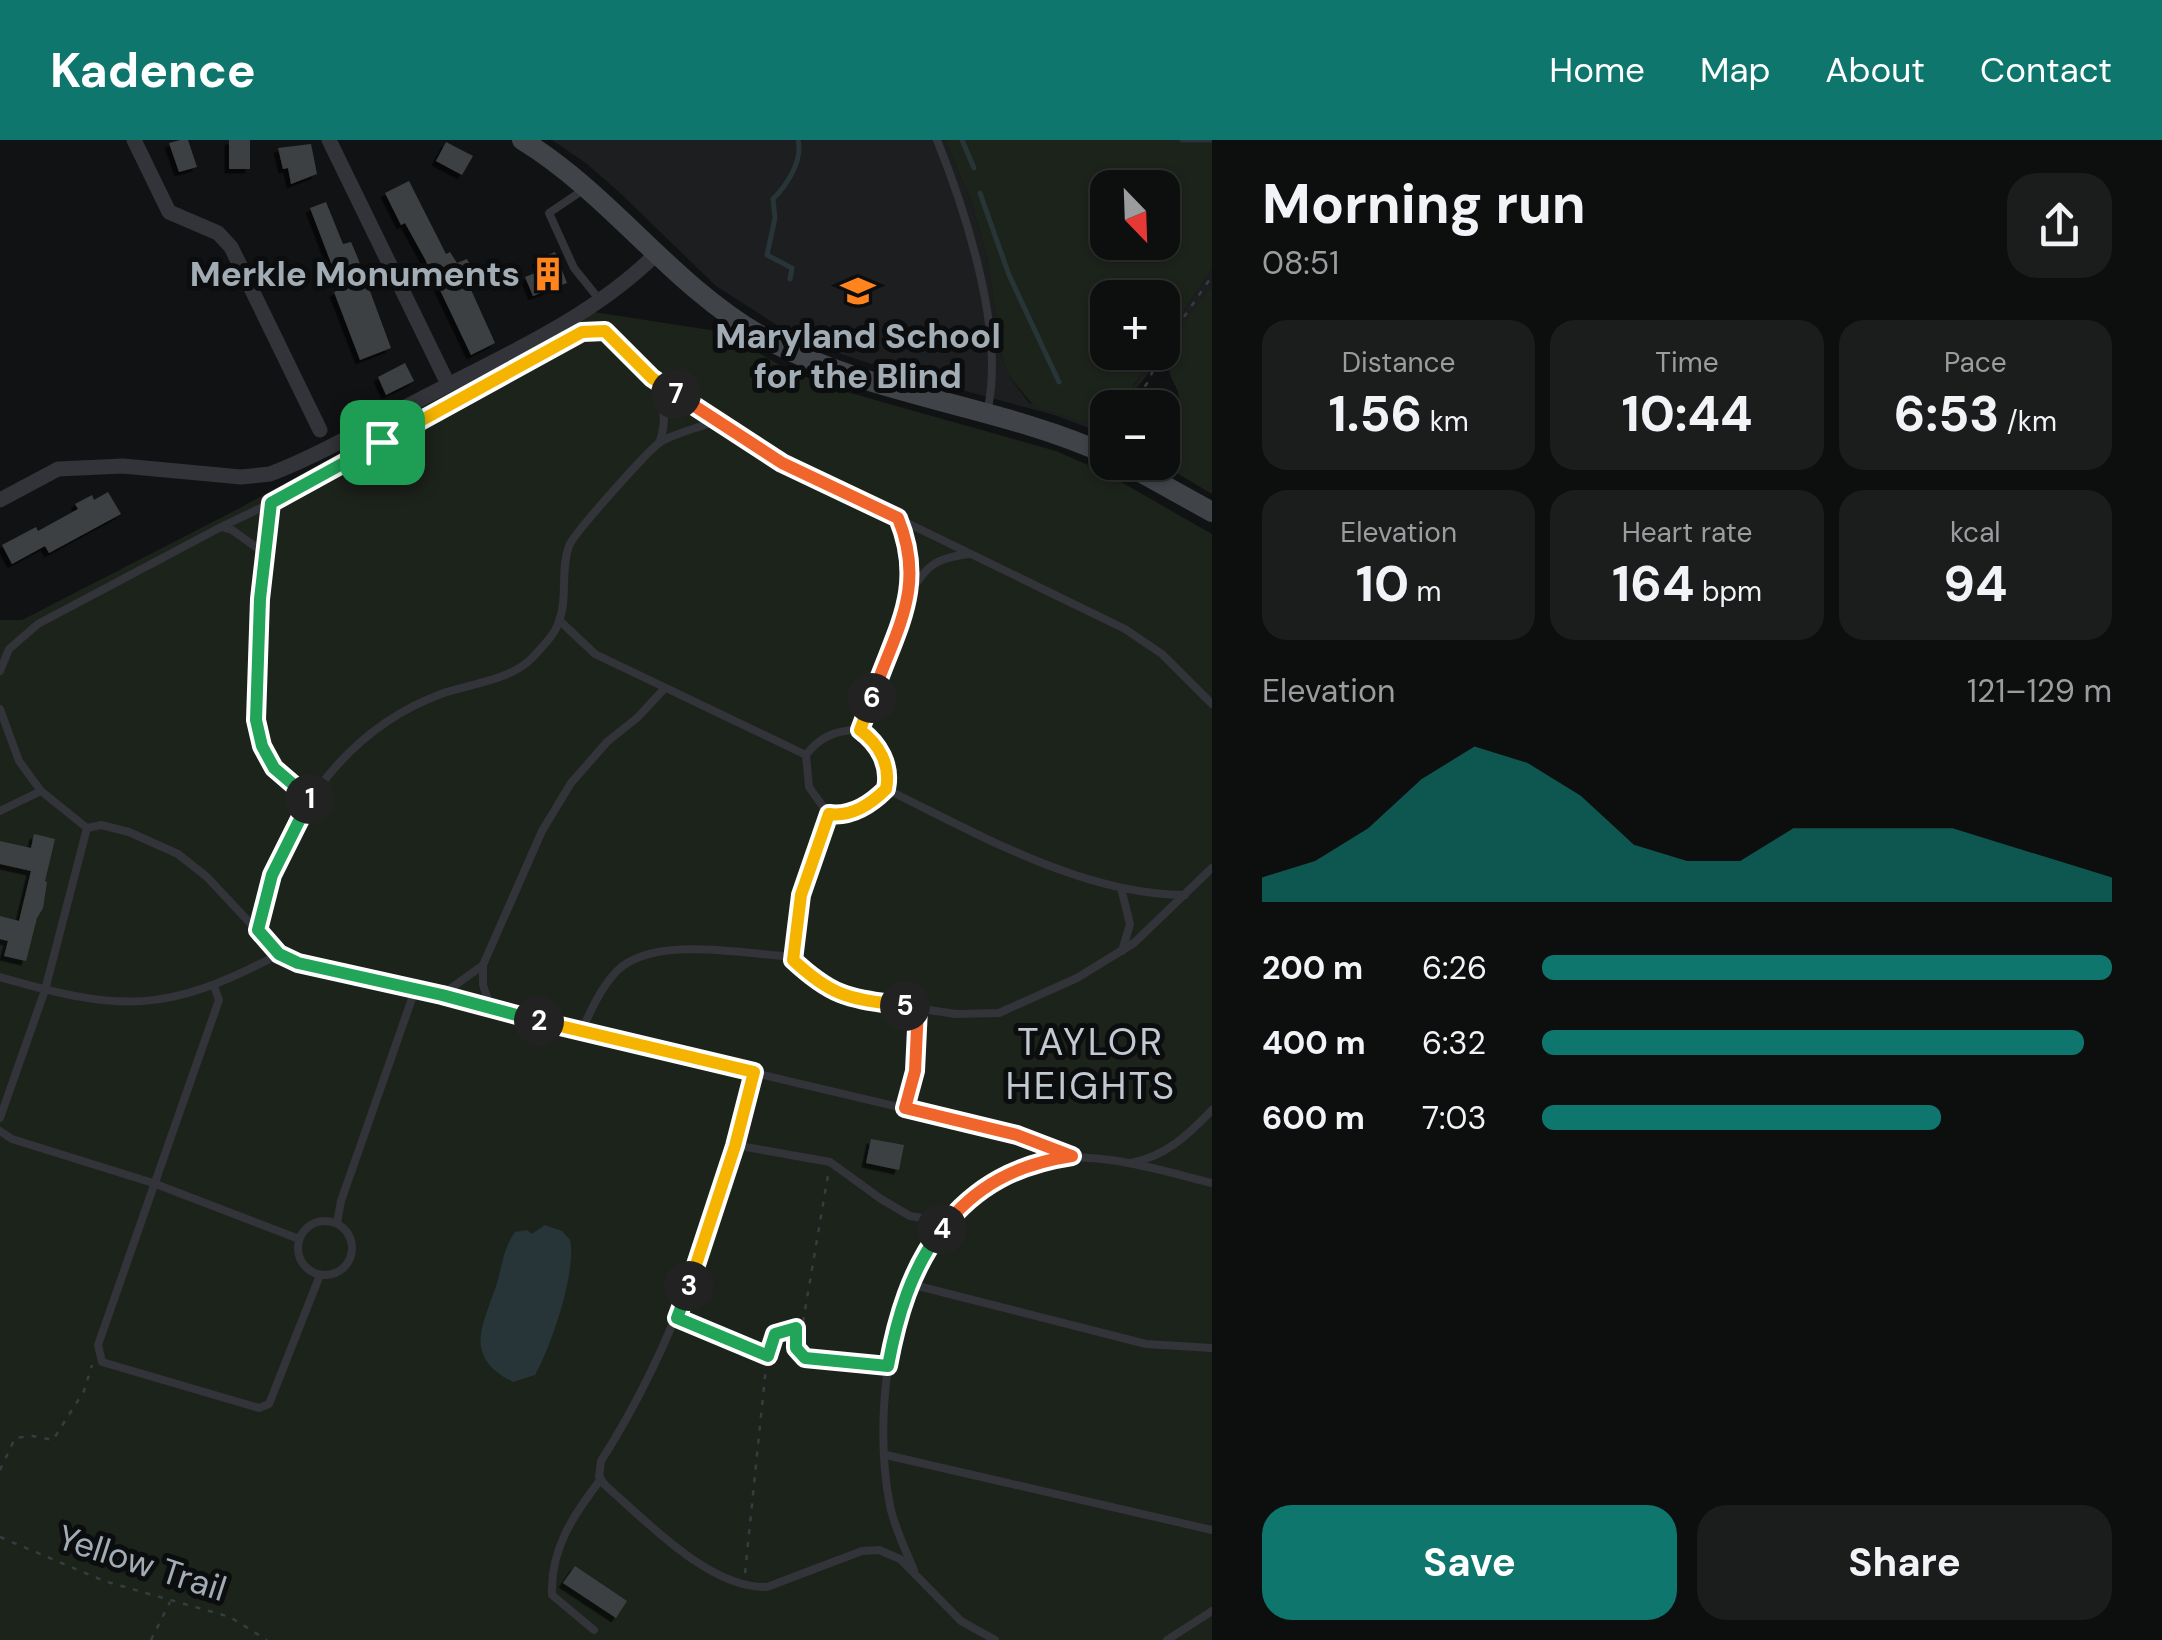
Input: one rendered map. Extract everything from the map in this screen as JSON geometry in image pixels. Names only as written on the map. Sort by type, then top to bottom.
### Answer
[{"type":"main road","points":[[522,140],[586,187],[722,312],[786,349],[852,376],[987,412],[1090,447]]},
{"type":"main road","points":[[1154,480],[1212,512]]},
{"type":"street","points":[[134,140],[168,212],[218,233],[231,247],[320,430]]},
{"type":"street","points":[[329,140],[448,384]]},
{"type":"street","points":[[0,500],[58,469],[124,466],[241,477],[270,474],[600,301],[630,280],[656,254]]},
{"type":"lane","points":[[937,140],[966,214],[984,307],[994,366],[987,412]]},
{"type":"lane","points":[[586,187],[549,213],[574,268],[600,301]]},
{"type":"lane","points":[[0,670],[8,649],[38,624],[271,503],[582,332],[605,331],[652,378],[782,463],[1125,628],[1162,654],[1212,704]]},
{"type":"lane","points":[[652,378],[662,402],[664,428],[659,444]]},
{"type":"lane","points":[[258,930],[272,875],[311,800],[331,771],[369,734],[411,707],[523,667],[560,621],[565,563],[574,535],[659,444],[716,421]]},
{"type":"lane","points":[[271,503],[254,700],[258,732],[274,768],[311,800]]},
{"type":"lane","points":[[898,518],[908,544],[910,594]]},
{"type":"lane","points":[[221,527],[264,552]]},
{"type":"lane","points":[[860,730],[920,576],[940,558],[968,554]]},
{"type":"lane","points":[[560,621],[595,654],[806,754]]},
{"type":"lane","points":[[491,1009],[483,964],[542,831],[571,784],[664,688]]},
{"type":"lane","points":[[0,708],[19,761],[41,791],[87,828],[101,826],[129,832],[178,854],[207,877],[279,954],[298,963],[1017,1135],[1072,1156],[1212,1183]]},
{"type":"lane","points":[[840,730],[860,730],[872,738],[884,758],[886,789],[862,808],[841,816],[829,814],[809,787],[806,754],[814,744],[840,730]]},
{"type":"lane","points":[[886,789],[1036,859],[1121,888],[1185,895]]},
{"type":"lane","points":[[0,811],[41,791]]},
{"type":"lane","points":[[793,960],[801,895],[829,814]]},
{"type":"lane","points":[[0,1118],[44,990],[87,828]]},
{"type":"lane","points":[[582,1032],[590,1011],[616,972],[646,955],[680,950],[784,956],[833,993],[975,1015],[998,1013],[1077,978],[1122,950],[1150,930],[1212,868]]},
{"type":"lane","points":[[1121,888],[1130,924],[1122,950]]},
{"type":"lane","points":[[0,977],[44,990],[140,1003],[176,998],[214,986],[279,954]]},
{"type":"lane","points":[[442,995],[483,964]]},
{"type":"lane","points":[[214,986],[219,1000],[98,1344],[102,1362],[260,1408],[269,1404],[320,1275]]},
{"type":"lane","points":[[338,1223],[342,1201],[415,990]]},
{"type":"lane","points":[[905,1108],[915,1071],[918,1008]]},
{"type":"lane","points":[[594,1630],[552,1595],[551,1570],[574,1514],[601,1479],[602,1461],[636,1403],[677,1318],[706,1242],[754,1072]]},
{"type":"lane","points":[[1127,1164],[1154,1158],[1180,1141],[1212,1110]]},
{"type":"lane","points":[[1212,1110],[1212,1119]]},
{"type":"lane","points":[[0,1131],[12,1139],[153,1183],[299,1239]]},
{"type":"lane","points":[[735,1146],[830,1162],[910,1216],[947,1222]]},
{"type":"lane","points":[[916,1575],[890,1505],[886,1455],[888,1366],[894,1331],[910,1284],[924,1252],[975,1194],[1021,1166],[1072,1156]]},
{"type":"lane","points":[[314,1222],[338,1223],[349,1234],[353,1248],[348,1264],[336,1274],[320,1275],[306,1268],[298,1254],[299,1239],[314,1222]]},
{"type":"lane","points":[[910,1284],[1146,1344],[1212,1348]]},
{"type":"lane","points":[[886,1455],[1212,1530]]},
{"type":"lane","points":[[601,1479],[686,1554],[743,1585],[767,1586],[879,1550],[900,1559],[961,1621],[994,1640]]},
{"type":"lane","points":[[1166,1640],[1212,1611]]},
{"type":"path","points":[[1180,324],[1212,276]]},
{"type":"path","points":[[743,1585],[768,1356],[775,1334],[803,1322],[830,1162]]},
{"type":"path","points":[[677,1318],[768,1356]]},
{"type":"path","points":[[796,1328],[796,1348],[805,1358],[888,1366]]},
{"type":"path","points":[[0,1470],[15,1438],[54,1440],[84,1391],[98,1344]]},
{"type":"path","name":"Yellow Trail","points":[[0,1537],[104,1581],[230,1617],[266,1640]]},
{"type":"path","points":[[151,1640],[171,1600]]},
{"type":"shaded area","name":"Maryland School for the Blind","points":[[552,140],[945,140],[971,201],[987,256],[1003,360],[1009,376],[1029,403],[1090,420],[1090,428],[903,374],[786,331],[716,286],[587,164]]},
{"type":"shaded area","points":[[945,140],[1212,140],[1212,269],[1180,316],[1180,280],[1090,280],[1090,370],[1144,370],[1130,390],[1090,390],[1090,422],[1034,406],[1009,376],[1003,360],[987,256],[971,201]]},
{"type":"shaded area","points":[[1212,269],[1212,286],[1180,331],[1180,316]]},
{"type":"shaded area","points":[[1212,286],[1212,494],[1180,475],[1180,390],[1169,370],[1180,370],[1182,326]]},
{"type":"shaded area","points":[[594,312],[723,332],[783,367],[833,388],[1056,451],[1090,466],[1090,480],[1118,480],[1212,534],[1212,1640],[0,1640],[0,620],[22,620],[238,509]]},
{"type":"shaded area","points":[[1144,370],[1151,370],[1135,390],[1131,390]]},
{"type":"shaded area","points":[[545,1225],[562,1231],[570,1240],[570,1270],[555,1328],[535,1375],[513,1382],[487,1362],[482,1351],[482,1326],[511,1238],[515,1232],[527,1230],[532,1234]]},
{"type":"building","points":[[188,140],[197,167],[179,172],[169,143]]},
{"type":"building","points":[[229,140],[250,140],[250,169],[229,169]]},
{"type":"building","points":[[446,142],[473,156],[462,175],[436,161]]},
{"type":"building","points":[[311,144],[317,174],[291,184],[278,148]]},
{"type":"building","points":[[409,181],[446,254],[450,252],[457,263],[467,259],[472,269],[463,272],[495,343],[471,355],[437,284],[434,286],[426,261],[385,193]]},
{"type":"building","points":[[326,202],[343,244],[351,242],[391,348],[360,360],[334,292],[341,289],[310,208]]},
{"type":"building","name":"Merkle Monuments","points":[[555,252],[567,283],[533,296],[525,277],[540,271],[536,260]]},
{"type":"building","points":[[405,363],[414,381],[386,395],[378,377]]},
{"type":"building","points":[[108,492],[121,514],[49,553],[45,546],[12,564],[2,545],[78,509],[75,504],[92,495],[94,500]]},
{"type":"building","points":[[34,834],[55,839],[43,908],[26,961],[4,956],[8,941],[0,939],[0,916],[19,921],[31,871],[0,864],[0,841],[31,848]]},
{"type":"building","points":[[871,1139],[904,1145],[899,1170],[866,1163]]},
{"type":"building","points":[[575,1566],[627,1601],[616,1618],[563,1583]]},
{"type":"waterway","points":[[790,279],[792,268],[767,255],[775,218],[773,199],[793,172],[798,140]]},
{"type":"waterway","points":[[962,140],[974,168]]},
{"type":"waterway","points":[[1182,140],[1210,140]]},
{"type":"waterway","points":[[980,193],[1009,275],[1059,382]]},
{"type":"place","name":"Merkle Monuments","points":[[548,274]]},
{"type":"place","name":"Maryland School for the Blind","points":[[858,291]]},
{"type":"district","name":"TAYLOR HEIGHTS","points":[[1091,1064]]},
{"type":"route","points":[[605,331],[652,378],[743,440],[782,463],[898,518],[912,563],[910,594],[860,730],[872,738],[884,758],[886,789],[862,808],[841,816],[829,814],[797,910],[793,960],[833,993],[918,1008],[915,1071],[905,1108],[1017,1135],[1072,1156],[1021,1166],[996,1179],[947,1222],[924,1252],[910,1284],[894,1331],[888,1366],[805,1358],[796,1348],[796,1328],[775,1334],[768,1356],[677,1318],[706,1242],[754,1072],[298,963],[279,954],[258,930],[272,875],[311,800],[274,768],[262,746],[256,720],[260,599],[271,503],[382,442],[582,332],[605,331]]}]
